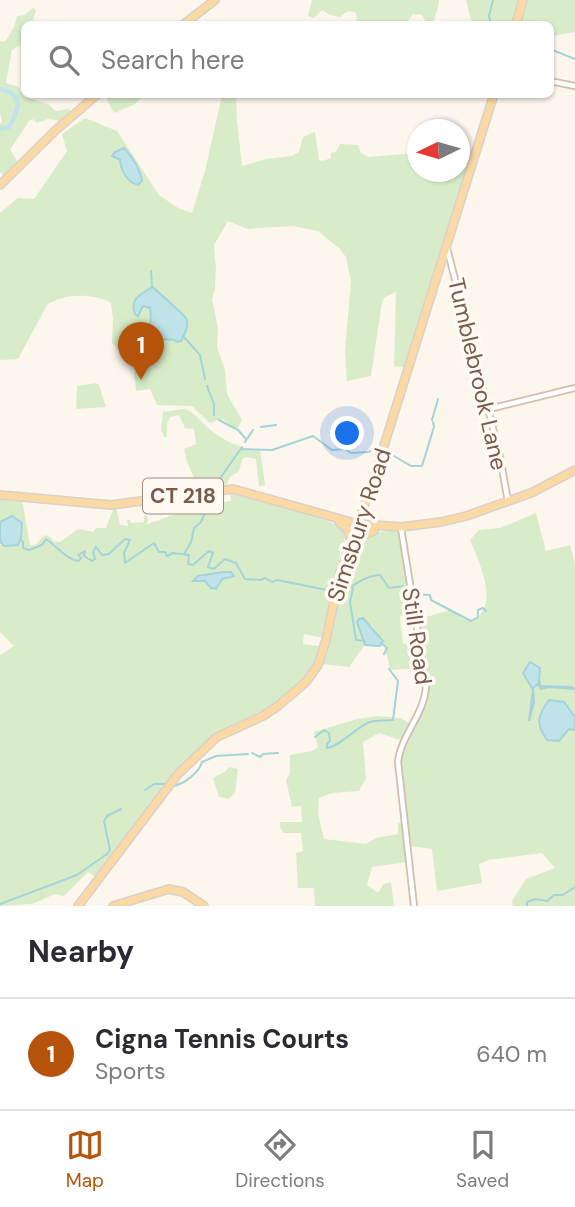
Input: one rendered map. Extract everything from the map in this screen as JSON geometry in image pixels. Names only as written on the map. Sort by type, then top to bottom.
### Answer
[{"type":"main road","points":[[188,21],[215,0]]},
{"type":"main road","points":[[517,21],[523,0]]},
{"type":"main road","points":[[0,185],[57,129],[94,98]]},
{"type":"main road","name":"Simsbury Road","points":[[78,906],[169,783],[217,737],[274,710],[311,677],[324,652],[337,582],[358,526],[493,98]]},
{"type":"main road","name":"CT 218","points":[[0,495],[111,505],[233,489],[374,531],[449,520],[531,493],[575,470]]},
{"type":"main road","points":[[336,521],[349,532],[349,546]]},
{"type":"main road","name":"CT 218","points":[[358,526],[401,527]]},
{"type":"main road","points":[[349,546],[374,531]]},
{"type":"main road","points":[[113,906],[169,889],[183,892],[204,906]]},
{"type":"street","points":[[554,82],[575,86]]},
{"type":"street","name":"Tumblebrook Lane","points":[[447,248],[503,467],[502,480],[508,502]]},
{"type":"street","points":[[489,409],[575,388]]},
{"type":"street","name":"Still Road","points":[[401,527],[426,691],[422,707],[402,745],[397,767],[414,906]]},
{"type":"green space","points":[[312,0],[439,0],[434,21],[425,21],[422,15],[413,14],[408,21],[356,21],[356,13],[351,11],[340,17],[322,10],[314,18],[308,16]]},
{"type":"green space","points":[[466,0],[521,0],[514,21],[471,21]]},
{"type":"green space","points":[[525,0],[575,0],[575,32],[554,36],[554,21],[519,21]]},
{"type":"green space","points":[[33,8],[36,10],[33,21],[21,21],[21,44],[12,50],[6,83],[18,87],[21,98],[48,104],[56,111],[69,109],[71,113],[61,121],[29,121],[10,150],[18,162],[4,176],[0,172],[0,41],[4,42],[9,36],[17,16],[24,15]]},
{"type":"green space","points":[[141,98],[135,104],[114,113],[107,100]]},
{"type":"green space","points":[[221,98],[236,98],[242,166],[266,159],[292,156],[299,152],[303,137],[315,132],[319,160],[331,158],[331,153],[336,152],[340,144],[358,145],[361,153],[368,157],[407,154],[407,182],[465,182],[407,368],[394,366],[396,292],[385,297],[382,302],[371,376],[347,381],[345,352],[351,281],[346,257],[318,231],[292,226],[248,229],[228,221],[214,245],[216,268],[212,299],[218,329],[217,347],[225,370],[227,394],[242,420],[237,429],[222,419],[210,423],[192,406],[157,405],[150,389],[136,391],[134,371],[147,368],[130,352],[118,349],[112,343],[111,303],[96,297],[70,296],[47,305],[18,359],[0,360],[0,213],[18,198],[34,199],[67,151],[62,134],[85,118],[117,131],[159,195],[178,208],[192,213],[205,171]]},
{"type":"green space","points":[[96,383],[106,407],[76,409],[77,386]]},
{"type":"green space","points":[[184,409],[225,440],[260,450],[265,485],[259,486],[256,459],[245,457],[239,471],[230,477],[227,484],[214,487],[199,485],[184,449],[196,444],[194,429],[185,428],[179,415],[170,417],[167,437],[164,437],[161,430],[163,412]]},
{"type":"green space","points":[[230,491],[294,509],[343,529],[345,535],[324,638],[304,634],[303,644],[319,646],[320,641],[323,642],[315,664],[303,682],[287,696],[210,740],[193,754],[154,798],[97,878],[88,872],[64,896],[55,894],[32,904],[0,906],[0,655],[14,646],[0,632],[0,498],[22,499],[30,545],[35,545],[45,535],[60,542],[78,529],[93,532],[96,528],[106,528],[114,507],[120,525],[128,526],[127,519],[131,523],[144,522],[144,516],[147,515],[148,522],[145,525],[176,514],[177,503],[219,493],[224,502],[231,501]]},
{"type":"green space","points":[[536,513],[546,551],[570,545],[575,565],[575,906],[513,906],[512,901],[526,879],[555,868],[542,853],[488,860],[479,864],[482,883],[437,891],[432,849],[409,846],[399,765],[402,749],[427,700],[429,687],[419,619],[450,610],[464,619],[474,620],[482,613],[487,593],[470,540],[479,530],[500,528]]},
{"type":"green space","points":[[400,530],[413,613],[400,616],[403,644],[418,643],[422,668],[390,670],[380,636],[372,625],[358,623],[365,645],[349,667],[322,664],[342,578],[354,547],[370,534]]},
{"type":"green space","points":[[378,716],[400,718],[409,723],[400,740],[379,733],[363,742],[366,778],[359,791],[332,793],[319,798],[318,814],[324,839],[366,844],[376,838],[398,834],[398,823],[403,824],[407,862],[372,867],[367,885],[378,893],[384,884],[391,882],[394,906],[315,906],[314,888],[298,888],[296,853],[303,851],[301,833],[284,833],[280,828],[280,822],[302,822],[301,806],[292,807],[286,780],[290,774],[290,755],[312,751],[318,747],[314,732],[357,719]]},
{"type":"green space","points":[[229,767],[238,769],[235,793],[228,799],[219,797],[213,778]]},
{"type":"water","points":[[124,148],[139,172],[142,181],[138,185],[128,179],[120,160],[112,156]]},
{"type":"water","points":[[152,287],[186,318],[187,327],[181,341],[149,338],[147,334],[150,308],[143,306],[138,316],[135,314],[135,301]]},
{"type":"water","points":[[12,516],[22,523],[21,538],[18,545],[4,546],[0,541],[0,522]]},
{"type":"water","points":[[231,572],[234,576],[222,579],[216,589],[211,588],[205,581],[193,581],[198,576]]},
{"type":"water","points":[[363,618],[383,641],[380,646],[365,645],[357,622]]},
{"type":"water","points":[[530,662],[540,668],[541,686],[575,689],[541,689],[538,684],[533,688],[534,703],[529,721],[533,690],[523,673]]},
{"type":"water","points":[[549,700],[564,702],[575,717],[575,730],[569,729],[559,741],[547,740],[540,728],[539,718]]},
{"type":"waterway","points":[[490,21],[493,0]]},
{"type":"waterway","points":[[554,51],[575,59]]},
{"type":"waterway","points":[[0,89],[13,95],[18,104],[9,127],[0,129]]},
{"type":"waterway","points":[[151,271],[152,287]]},
{"type":"waterway","points":[[183,336],[200,355],[205,379]]},
{"type":"waterway","points":[[207,386],[214,404],[214,415]]},
{"type":"waterway","points":[[432,420],[438,399]]},
{"type":"waterway","points":[[219,420],[238,430],[246,439]]},
{"type":"waterway","points":[[389,453],[411,466],[422,466],[434,427],[433,422]]},
{"type":"waterway","points":[[261,427],[276,425]]},
{"type":"waterway","points":[[245,442],[253,430]]},
{"type":"waterway","points":[[241,449],[272,450],[313,436],[332,450],[345,449],[351,453],[377,449]]},
{"type":"waterway","points":[[214,487],[242,447]]},
{"type":"waterway","points":[[170,481],[214,485]]},
{"type":"waterway","points":[[184,554],[191,542],[194,528],[201,522],[213,496]]},
{"type":"waterway","points":[[20,540],[23,542],[23,548],[29,550],[42,545],[46,539],[66,555],[79,561],[81,558],[78,555],[85,551],[84,556],[92,561],[95,559],[93,552],[96,547],[102,555],[109,554],[125,539],[130,540],[124,553],[125,563],[154,543],[159,552],[165,552],[167,556],[173,553],[189,555],[188,564],[193,565],[209,551],[213,553],[208,567],[214,569],[225,559],[236,563],[245,579],[265,578],[272,582],[277,580],[332,591]]},
{"type":"waterway","points":[[340,593],[364,579],[380,575],[389,588],[403,586],[407,594],[430,595],[431,600],[471,621],[478,617],[478,610],[483,608],[486,611]]},
{"type":"waterway","points":[[353,588],[350,602],[356,640],[365,641]]},
{"type":"waterway","points":[[381,643],[387,648],[384,654]]},
{"type":"waterway","points":[[315,737],[324,730],[329,733],[327,748],[332,747],[370,722],[393,720],[398,681],[389,669]]},
{"type":"waterway","points":[[252,753],[260,757],[263,754],[278,753]]},
{"type":"waterway","points":[[173,786],[190,777],[202,762],[216,756],[248,754]]},
{"type":"waterway","points":[[145,790],[154,784],[165,784]]},
{"type":"waterway","points":[[0,904],[77,875],[107,854],[110,850],[104,821],[107,816],[121,809]]},
{"type":"waterway","points":[[527,906],[527,902],[535,899],[547,901],[554,895],[563,895],[575,887]]},
{"type":"place","name":"Cigna Tennis Courts","points":[[141,380]]}]
